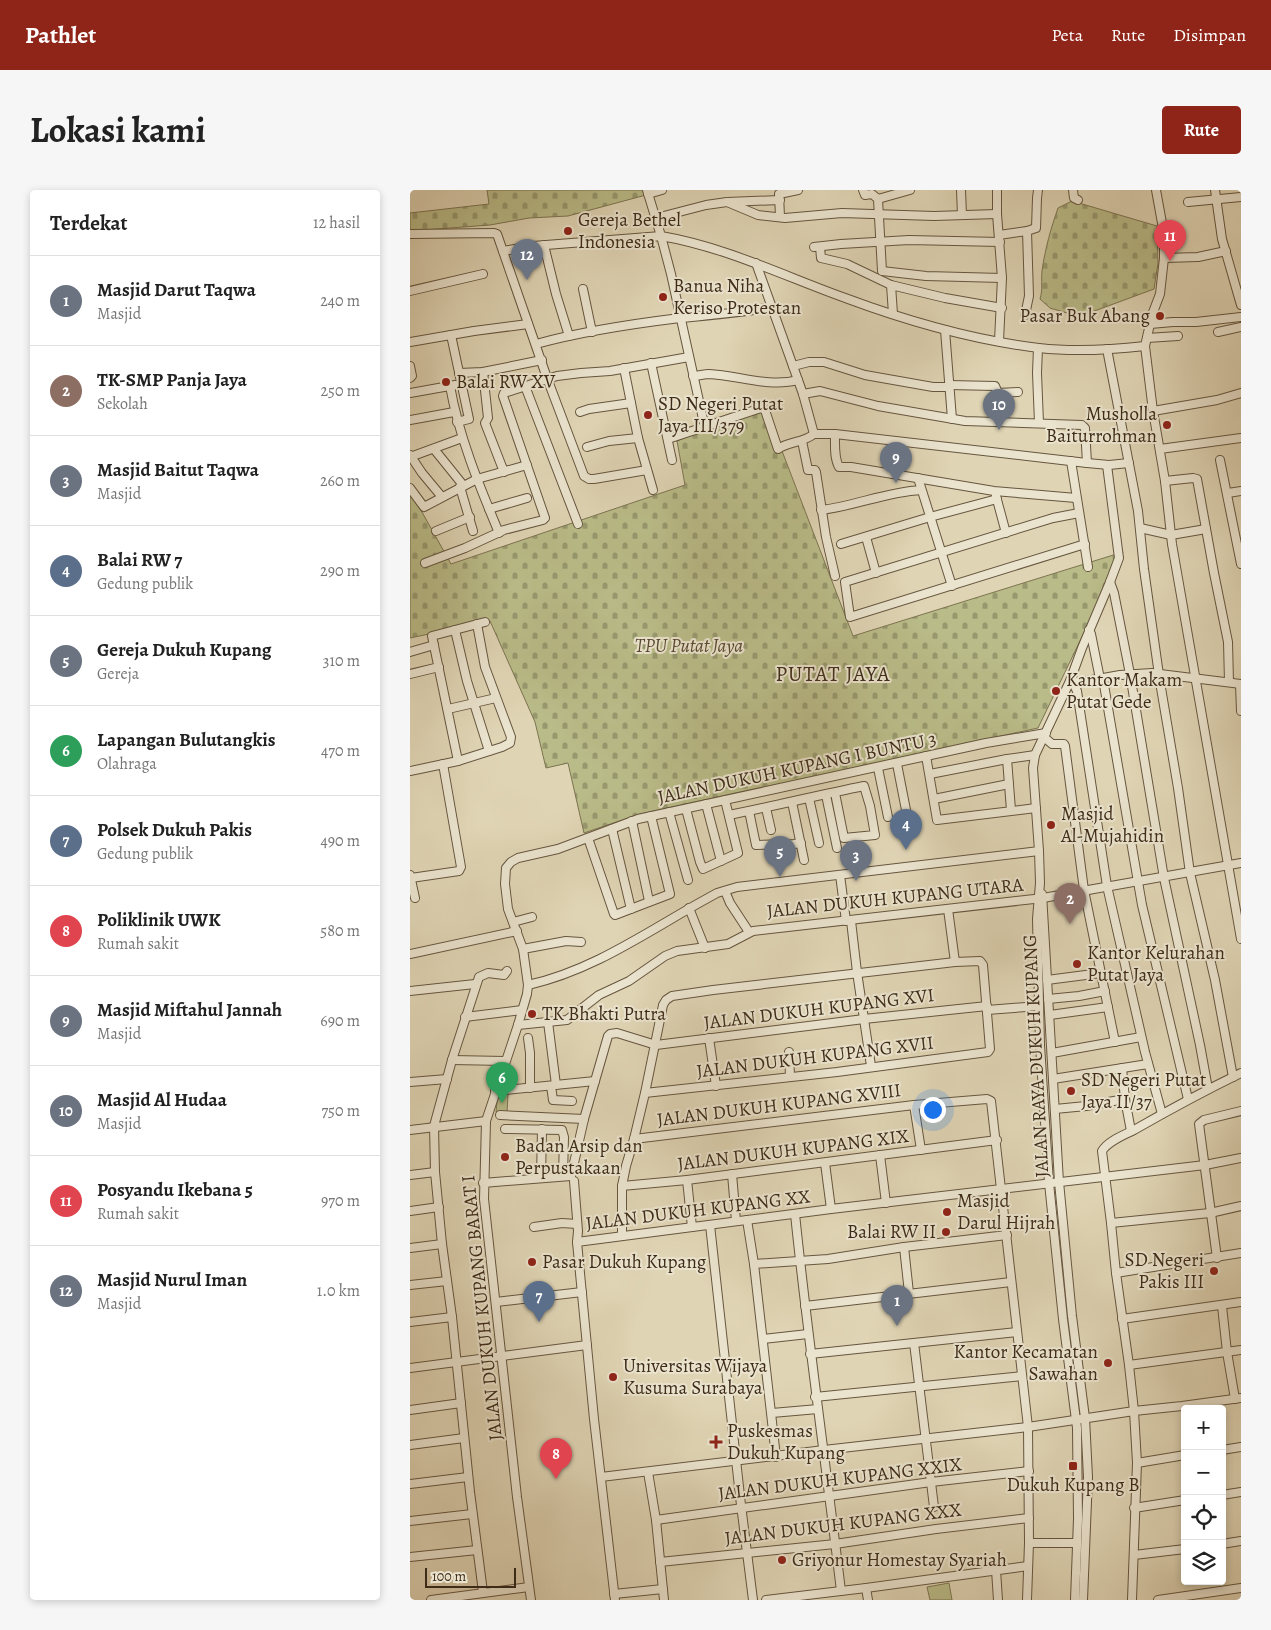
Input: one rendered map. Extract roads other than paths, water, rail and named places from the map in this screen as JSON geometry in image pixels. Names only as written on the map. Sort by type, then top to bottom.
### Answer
[{"type":"street","points":[[662,190],[648,192],[661,236],[705,428]]},
{"type":"street","points":[[780,217],[780,193],[798,190]]},
{"type":"street","points":[[878,199],[890,193],[910,190]]},
{"type":"street","points":[[961,190],[962,215]]},
{"type":"street","points":[[998,190],[997,214],[1002,278],[999,341]]},
{"type":"street","points":[[1002,308],[945,298],[891,284],[847,264],[821,258],[817,247],[881,241],[1000,238],[1036,228],[1038,190]]},
{"type":"street","points":[[1073,190],[1074,198],[1078,200]]},
{"type":"street","points":[[1156,190],[1164,234],[1164,258],[1160,294],[1146,342],[1153,411],[1165,481],[1171,535],[1241,939]]},
{"type":"street","points":[[1216,190],[1222,239],[1241,304]]},
{"type":"street","points":[[864,191],[866,195],[873,194],[878,199],[882,271],[926,276],[1002,278]]},
{"type":"street","points":[[1188,202],[1241,196]]},
{"type":"street","points":[[656,218],[706,204],[780,200]]},
{"type":"street","points":[[727,202],[758,215],[780,217],[842,213],[934,216],[997,214]]},
{"type":"street","points":[[1025,315],[1028,296],[1027,231]]},
{"type":"street","points":[[410,234],[494,233],[498,236],[547,378],[586,478],[594,479],[647,470]]},
{"type":"street","points":[[503,251],[544,245],[661,236],[694,243],[756,263],[848,299],[893,314],[945,330],[999,341],[1038,348],[1107,349],[1178,336]]},
{"type":"street","points":[[544,245],[568,336]]},
{"type":"street","points":[[1164,258],[1198,256],[1226,251]]},
{"type":"street","points":[[756,263],[803,394],[814,434]]},
{"type":"street","points":[[410,291],[483,274]]},
{"type":"street","points":[[891,284],[893,314]]},
{"type":"street","points":[[582,289],[592,332]]},
{"type":"street","points":[[536,344],[616,327],[680,318],[749,312],[772,307]]},
{"type":"street","points":[[1150,324],[1196,322],[1241,317]]},
{"type":"street","points":[[410,342],[528,324]]},
{"type":"street","points":[[1218,332],[1241,327]]},
{"type":"street","points":[[945,330],[952,419]]},
{"type":"street","points":[[451,335],[469,419],[457,422]]},
{"type":"street","points":[[1038,348],[1037,373],[1040,423]]},
{"type":"street","points":[[1107,349],[1138,511],[1159,674],[1190,873],[1215,980],[1233,1077]]},
{"type":"street","points":[[425,563],[504,530],[543,520],[545,517],[503,396],[505,392],[547,378],[610,371],[688,357]]},
{"type":"street","points":[[459,373],[483,372],[542,360]]},
{"type":"street","points":[[793,366],[809,362],[824,362],[865,375],[933,387],[995,386],[998,393],[1018,392]]},
{"type":"street","points":[[651,363],[672,460]]},
{"type":"street","points":[[410,366],[412,376],[410,378]]},
{"type":"street","points":[[624,368],[638,438],[653,490]]},
{"type":"street","points":[[483,372],[488,418],[485,423],[504,472]]},
{"type":"street","points":[[693,376],[708,374],[767,382],[791,382],[798,380]]},
{"type":"street","points":[[410,393],[461,384]]},
{"type":"street","points":[[450,386],[454,412],[462,438],[498,533]]},
{"type":"street","points":[[525,386],[578,524]]},
{"type":"street","points":[[803,394],[820,391],[878,406],[965,421],[1084,426],[1087,463]]},
{"type":"street","points":[[1153,411],[1217,400],[1241,393]]},
{"type":"street","points":[[580,412],[631,403]]},
{"type":"street","points":[[668,440],[761,408],[765,410],[778,449],[787,444],[802,441],[814,434],[835,434],[1087,463],[1129,463]]},
{"type":"street","points":[[410,420],[454,412]]},
{"type":"street","points":[[835,434],[835,451],[838,467],[851,467],[918,478],[996,495],[1076,498]]},
{"type":"street","points":[[442,497],[410,456],[462,438]]},
{"type":"street","points":[[587,447],[609,441],[638,438]]},
{"type":"street","points":[[1160,448],[1241,438]]},
{"type":"street","points":[[802,441],[808,470],[815,470],[816,472],[821,510],[835,576]]},
{"type":"street","points":[[434,449],[462,486],[474,530]]},
{"type":"street","points":[[1220,460],[1241,564]]},
{"type":"street","points":[[1071,461],[1088,567]]},
{"type":"street","points":[[1043,898],[1040,883],[1033,772],[1035,755],[1071,681],[1089,630],[1119,558],[1107,464]]},
{"type":"street","points":[[410,488],[424,507],[477,479],[527,465]]},
{"type":"street","points":[[918,478],[952,586]]},
{"type":"street","points":[[1165,481],[1197,478],[1228,642],[1229,682]]},
{"type":"street","points":[[821,510],[896,492],[921,490]]},
{"type":"street","points":[[1228,493],[1241,491]]},
{"type":"street","points":[[841,544],[996,495]]},
{"type":"street","points":[[996,495],[1006,533]]},
{"type":"street","points":[[489,509],[527,498]]},
{"type":"street","points":[[1079,514],[1053,518],[846,582],[844,584],[851,618],[1084,544]]},
{"type":"street","points":[[436,531],[470,518]]},
{"type":"street","points":[[1140,528],[1171,535],[1206,529]]},
{"type":"street","points":[[866,537],[876,573]]},
{"type":"street","points":[[1110,582],[1114,593],[1130,674],[1164,878],[1208,1089]]},
{"type":"street","points":[[458,760],[432,636],[485,622]]},
{"type":"street","points":[[410,771],[443,764],[509,745],[511,741],[485,667],[477,624]]},
{"type":"street","points":[[455,630],[467,681],[489,750]]},
{"type":"street","points":[[1089,630],[1092,634],[1102,679],[1137,881],[1188,1099]]},
{"type":"street","points":[[410,652],[434,645]]},
{"type":"street","points":[[410,674],[439,667]]},
{"type":"street","points":[[1071,681],[1081,682],[1130,674],[1159,674],[1229,682],[1240,684],[1241,711]]},
{"type":"street","points":[[1071,681],[1076,691],[1107,886],[1141,1037],[1162,1114]]},
{"type":"street","points":[[448,709],[496,698]]},
{"type":"street","points":[[1045,735],[1052,744],[1064,744],[1066,746],[1084,890],[1115,1042]]},
{"type":"street","name":"JALAN DUKUH KUPANG I BUNTU 3","points":[[513,922],[508,909],[505,884],[506,868],[518,858],[558,849],[632,821],[651,816],[897,764],[986,743],[1045,735]]},
{"type":"street","points":[[930,774],[1035,755]]},
{"type":"street","points":[[926,756],[937,820],[1036,808]]},
{"type":"street","points":[[1007,759],[1012,810]]},
{"type":"street","points":[[414,898],[410,877],[459,871],[462,867],[443,764]]},
{"type":"street","points":[[897,764],[906,810]]},
{"type":"street","points":[[878,768],[888,817]]},
{"type":"street","points":[[934,799],[1009,784]]},
{"type":"street","points":[[729,816],[809,798],[865,787],[875,836],[844,838],[835,793]]},
{"type":"street","points":[[826,795],[837,848]]},
{"type":"street","points":[[809,798],[819,843]]},
{"type":"street","points":[[686,809],[702,869],[738,853],[725,800]]},
{"type":"street","points":[[792,802],[804,860]]},
{"type":"street","points":[[706,804],[720,861]]},
{"type":"street","points":[[766,808],[771,830]]},
{"type":"street","points":[[749,811],[757,845],[801,843]]},
{"type":"street","points":[[669,812],[688,880]]},
{"type":"street","points":[[588,838],[614,915],[670,893],[651,816]]},
{"type":"street","points":[[632,821],[649,901]]},
{"type":"street","points":[[612,829],[631,909]]},
{"type":"street","points":[[528,984],[561,976],[585,967],[689,908],[724,891],[743,885],[1039,851]]},
{"type":"street","name":"JALAN DUKUH KUPANG UTARA","points":[[518,1025],[562,1021],[598,995],[629,981],[665,956],[677,951],[728,944],[748,933],[1043,898],[1241,863]]},
{"type":"street","points":[[840,874],[871,1066]]},
{"type":"street","points":[[724,891],[748,933]]},
{"type":"street","name":"JALAN RAYA DUKUH KUPANG","points":[[1043,898],[1059,1182],[1072,1316],[1085,1418],[1088,1477],[1083,1600]]},
{"type":"street","name":"JALAN RAYA DUKUH KUPANG","points":[[1043,898],[1037,956],[1049,1183],[1076,1420],[1078,1468],[1075,1600]]},
{"type":"street","points":[[689,908],[705,948]]},
{"type":"street","points":[[948,909],[955,962]]},
{"type":"street","points":[[513,922],[532,917]]},
{"type":"street","name":"JALAN DUKUH KUPANG BARAT I","points":[[513,922],[523,949],[528,984],[518,1025],[486,1121],[483,1184],[506,1398],[531,1600]]},
{"type":"street","points":[[410,954],[517,931]]},
{"type":"street","points":[[523,949],[566,941],[581,942]]},
{"type":"street","points":[[1037,956],[1046,955]]},
{"type":"street","points":[[622,1236],[622,1186],[626,1166],[645,1093],[665,1002],[672,996],[857,972],[976,960],[982,964],[987,1008]]},
{"type":"street","points":[[483,1592],[472,1514],[452,1317],[442,1244],[435,1172],[434,1126],[478,977],[488,973],[504,975],[506,971]]},
{"type":"street","points":[[1047,980],[1101,973]]},
{"type":"street","points":[[410,991],[475,984]]},
{"type":"street","points":[[1048,998],[1079,996],[1105,991]]},
{"type":"street","name":"JALAN DUKUH KUPANG XVI","points":[[656,1045],[864,1019],[987,1008],[1039,1006]]},
{"type":"street","points":[[1050,1015],[1108,1007]]},
{"type":"street","name":"JALAN DUKUH KUPANG XVII","points":[[645,1093],[836,1072],[988,1052],[990,1049],[987,1008]]},
{"type":"street","points":[[465,1017],[522,1010]]},
{"type":"street","points":[[548,1022],[554,1085],[553,1100],[572,1101]]},
{"type":"street","points":[[577,1242],[572,1178],[584,1119],[608,1036],[610,1034],[617,1034],[656,1045]]},
{"type":"street","points":[[1052,1052],[1141,1037]]},
{"type":"street","points":[[528,1038],[530,1088]]},
{"type":"street","points":[[709,1038],[716,1086]]},
{"type":"street","points":[[789,1052],[790,1076]]},
{"type":"street","points":[[452,1060],[505,1061]]},
{"type":"street","points":[[1053,1079],[1148,1064]]},
{"type":"street","points":[[1122,1068],[1131,1131]]},
{"type":"street","points":[[1132,1600],[1137,1463],[1134,1411],[1101,1153],[1110,1143],[1131,1131],[1188,1099],[1241,1073]]},
{"type":"street","points":[[410,1082],[447,1078]]},
{"type":"street","points":[[495,1091],[595,1081]]},
{"type":"street","name":"JALAN DUKUH KUPANG XVIII","points":[[634,1139],[914,1105],[987,1099],[991,1101],[992,1105],[996,1140]]},
{"type":"street","points":[[1056,1109],[1125,1099]]},
{"type":"street","points":[[914,1105],[921,1150]]},
{"type":"street","points":[[1217,1258],[1199,1126],[1200,1122],[1204,1120],[1241,1111]]},
{"type":"street","points":[[500,1115],[584,1119]]},
{"type":"street","points":[[410,1130],[486,1121]]},
{"type":"street","points":[[505,1129],[563,1131],[562,1176]]},
{"type":"street","points":[[541,1178],[542,1129]]},
{"type":"street","points":[[996,1140],[1028,1427],[1029,1543],[1027,1600]]},
{"type":"street","name":"JALAN DUKUH KUPANG XIX","points":[[622,1186],[687,1180],[996,1140]]},
{"type":"street","points":[[880,1155],[886,1203]]},
{"type":"street","name":"JALAN DUKUH KUPANG XX","points":[[614,1597],[577,1242],[831,1209],[1105,1177],[1241,1158]]},
{"type":"street","points":[[825,1163],[831,1209]]},
{"type":"street","points":[[410,1174],[435,1172]]},
{"type":"street","points":[[732,1174],[736,1221]]},
{"type":"street","points":[[483,1184],[562,1176],[572,1178]]},
{"type":"street","points":[[687,1180],[692,1227]]},
{"type":"street","points":[[410,1211],[439,1206]]},
{"type":"street","points":[[1111,1223],[1210,1213],[1241,1206]]},
{"type":"street","points":[[795,1214],[810,1354],[841,1591]]},
{"type":"street","points":[[748,1220],[776,1456]]},
{"type":"street","name":"JALAN DUKUH KUPANG XX","points":[[534,1227],[562,1223],[577,1224]]},
{"type":"street","points":[[710,1225],[753,1600]]},
{"type":"street","points":[[754,1264],[828,1259],[904,1247],[1007,1235]]},
{"type":"street","points":[[410,1248],[442,1244]]},
{"type":"street","points":[[904,1247],[909,1293]]},
{"type":"street","points":[[1116,1273],[1241,1253]]},
{"type":"street","points":[[410,1285],[447,1281]]},
{"type":"street","points":[[805,1306],[1011,1282]]},
{"type":"street","points":[[496,1302],[582,1292]]},
{"type":"street","points":[[1122,1319],[1241,1302]]},
{"type":"street","points":[[601,1477],[1028,1427],[1134,1411],[1238,1399],[1227,1352],[1222,1306]]},
{"type":"street","points":[[410,1322],[452,1317]]},
{"type":"street","points":[[810,1354],[1017,1332]]},
{"type":"street","points":[[763,1339],[808,1334]]},
{"type":"street","points":[[914,1342],[934,1507]]},
{"type":"street","points":[[410,1368],[587,1345]]},
{"type":"street","points":[[1129,1364],[1241,1350]]},
{"type":"street","points":[[816,1397],[1022,1376]]},
{"type":"street","points":[[410,1410],[461,1403]]},
{"type":"street","points":[[772,1413],[818,1409]]},
{"type":"street","points":[[410,1445],[464,1438]]},
{"type":"street","points":[[1226,1449],[1241,1447]]},
{"type":"street","points":[[1137,1463],[1181,1456]]},
{"type":"street","name":"JALAN DUKUH KUPANG XXIX","points":[[656,1520],[931,1482],[1029,1471]]},
{"type":"street","points":[[648,1472],[656,1520],[664,1600]]},
{"type":"street","points":[[410,1484],[468,1478]]},
{"type":"street","points":[[1226,1494],[1241,1492]]},
{"type":"street","points":[[1134,1508],[1181,1501]]},
{"type":"street","points":[[410,1520],[472,1514]]},
{"type":"street","name":"JALAN DUKUH KUPANG XXX","points":[[660,1562],[835,1544],[1028,1518]]},
{"type":"street","points":[[1226,1543],[1241,1541]]},
{"type":"street","points":[[1029,1543],[1077,1543]]},
{"type":"street","points":[[1134,1555],[1181,1549]]},
{"type":"street","points":[[410,1557],[477,1550]]},
{"type":"street","points":[[766,1600],[1028,1566]]},
{"type":"street","points":[[996,1570],[998,1600]]},
{"type":"street","points":[[431,1600],[529,1587]]},
{"type":"street","points":[[866,1588],[868,1600]]},
{"type":"street","points":[[1158,1600],[1241,1588]]},
{"type":"street","points":[[614,1597],[663,1589]]},
{"type":"place","name":"Gereja Bethel Indonesia","points":[[568,231]]},
{"type":"place","name":"Posyandu Ikebana 5","points":[[1170,261]]},
{"type":"place","name":"Masjid Nurul Iman","points":[[527,280]]},
{"type":"place","name":"Banua Niha Keriso Protestan","points":[[663,297]]},
{"type":"place","name":"Pasar Buk Abang","points":[[1160,316]]},
{"type":"place","name":"Balai RW XV","points":[[446,382]]},
{"type":"place","name":"SD Negeri Putat Jaya III/379","points":[[648,415]]},
{"type":"place","name":"Musholla Baiturrohman","points":[[1167,425]]},
{"type":"place","name":"Masjid Al Hudaa","points":[[999,430]]},
{"type":"place","name":"Masjid Miftahul Jannah","points":[[896,483]]},
{"type":"place","name":"Kantor Makam Putat Gede","points":[[1056,691]]},
{"type":"place","name":"Masjid Al-Mujahidin","points":[[1051,825]]},
{"type":"place","name":"Balai RW 7","points":[[906,850]]},
{"type":"place","name":"Gereja Dukuh Kupang","points":[[780,877]]},
{"type":"place","name":"Masjid Baitut Taqwa","points":[[856,881]]},
{"type":"place","name":"TK-SMP Panja Jaya","points":[[1070,924]]},
{"type":"place","name":"Kantor Kelurahan Putat Jaya","points":[[1077,964]]},
{"type":"place","name":"TK Bhakti Putra","points":[[532,1014]]},
{"type":"place","name":"SD Negeri Putat Jaya II/37","points":[[1071,1091]]},
{"type":"place","name":"Lapangan Bulutangkis","points":[[502,1103]]},
{"type":"place","name":"Badan Arsip dan Perpustakaan","points":[[505,1157]]},
{"type":"place","name":"Masjid Darul Hijrah","points":[[947,1212]]},
{"type":"place","name":"Balai RW II","points":[[946,1232]]},
{"type":"place","name":"Pasar Dukuh Kupang","points":[[532,1262]]},
{"type":"place","name":"SD Negeri Pakis III","points":[[1214,1271]]},
{"type":"place","name":"Polsek Dukuh Pakis","points":[[539,1322]]},
{"type":"place","name":"Masjid Darut Taqwa","points":[[897,1326]]},
{"type":"place","name":"Kantor Kecamatan Sawahan","points":[[1108,1363]]},
{"type":"place","name":"Universitas Wijaya Kusuma Surabaya","points":[[613,1377]]},
{"type":"place","name":"Puskesmas Dukuh Kupang","points":[[716,1442]]},
{"type":"place","name":"Dukuh Kupang B","points":[[1073,1466]]},
{"type":"place","name":"Poliklinik UWK","points":[[556,1479]]},
{"type":"place","name":"Griyonur Homestay Syariah","points":[[782,1560]]},
{"type":"district","name":"PUTAT JAYA","points":[[833,674]]},
{"type":"park label","name":"TPU Putat Jaya","points":[[689,646]]}]
